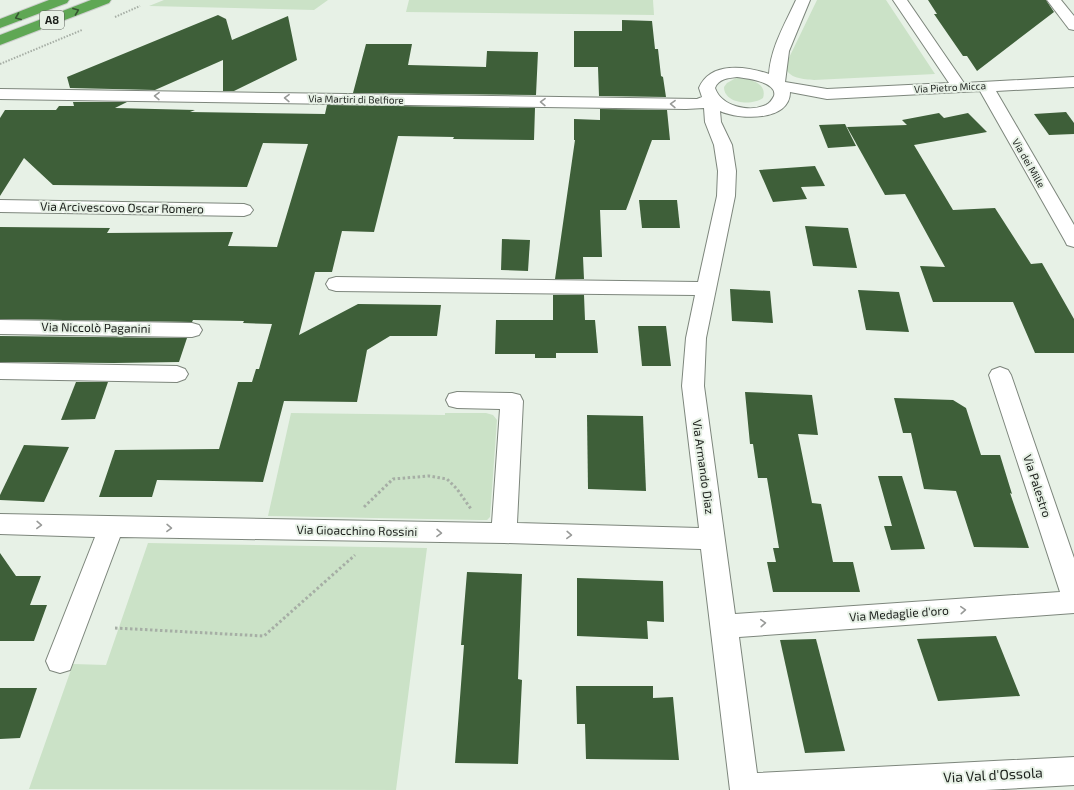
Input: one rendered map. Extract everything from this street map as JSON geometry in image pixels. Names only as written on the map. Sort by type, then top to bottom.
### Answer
[{"type":"highway","name":"A8","points":[[0,24],[62,0]]},
{"type":"highway","name":"A8","points":[[0,40],[104,0]]},
{"type":"street","points":[[711,99],[718,105],[741,112],[754,112],[771,109],[776,105],[782,95],[781,90],[777,85],[776,72],[780,50],[803,0]]},
{"type":"street","points":[[900,0],[959,87]]},
{"type":"street","points":[[1054,0],[1074,26]]},
{"type":"street","name":"Via Armando Diaz","points":[[745,789],[695,406],[693,370],[696,338],[724,207],[730,134],[713,122],[711,99],[707,94],[706,88],[709,83],[718,76],[737,72],[767,59],[780,50]]},
{"type":"street","name":"Via Armando Diaz","points":[[737,72],[756,74],[772,80],[777,85]]},
{"type":"street","name":"Via Pietro Micca","points":[[776,105],[805,100],[827,94],[1074,82]]},
{"type":"street","name":"Via Pietro Micca","points":[[777,85],[827,94]]},
{"type":"street","name":"Via dei Mille","points":[[985,86],[1074,241]]},
{"type":"street","name":"Via Martiri di Belfiore","points":[[0,94],[686,104],[698,104],[711,99]]},
{"type":"street","points":[[730,134],[754,112]]},
{"type":"street","name":"Via Arcivescovo Oscar Romero","points":[[0,206],[244,210]]},
{"type":"street","points":[[336,284],[706,289]]},
{"type":"street","name":"Via Niccolò Paganini","points":[[0,327],[192,330]]},
{"type":"street","points":[[0,371],[177,374]]},
{"type":"street","name":"Via Palestro","points":[[1000,375],[1074,596]]},
{"type":"street","points":[[457,400],[512,401],[504,533]]},
{"type":"street","name":"Via Gioacchino Rossini","points":[[0,524],[504,533],[713,539]]},
{"type":"street","points":[[60,661],[111,527]]},
{"type":"street","name":"Via Medaglie d'oro","points":[[724,626],[1074,602]]},
{"type":"street","name":"Via Val d'Ossola","points":[[745,789],[1074,771]]},
{"type":"path","points":[[111,18],[140,6]]},
{"type":"path","points":[[0,64],[88,28]]},
{"type":"path","points":[[360,511],[393,479],[434,476],[442,477],[448,480],[476,514]]},
{"type":"path","points":[[115,628],[264,636],[361,550]]},
{"type":"green space","points":[[164,0],[328,0],[314,10],[149,6]]},
{"type":"green space","points":[[409,0],[653,0],[654,15],[406,12]]},
{"type":"green space","points":[[817,0],[886,0],[935,74],[814,80],[801,79],[789,74],[785,66]]},
{"type":"green space","points":[[736,78],[756,82],[762,88],[764,93],[763,98],[758,101],[746,103],[733,100],[725,93],[724,87],[727,83]]},
{"type":"green space","points":[[291,413],[445,415],[445,413],[486,413],[493,415],[497,420],[490,517],[487,520],[480,520],[268,516]]},
{"type":"green space","points":[[148,543],[427,548],[396,790],[29,789],[73,664],[106,665]]},
{"type":"building","points":[[928,0],[1046,0],[1054,12],[977,71],[967,56],[963,56],[934,14],[937,14]]},
{"type":"building","points":[[218,15],[226,19],[232,40],[288,16],[297,60],[234,91],[223,91],[223,60],[155,90],[70,88],[67,77]]},
{"type":"building","points":[[622,20],[652,21],[655,49],[658,49],[661,76],[663,77],[666,97],[599,96],[598,67],[574,67],[574,31],[622,31]]},
{"type":"building","points":[[366,44],[412,44],[408,65],[486,67],[487,51],[538,52],[536,95],[353,93]]},
{"type":"building","points":[[73,102],[127,102],[115,108],[195,110],[190,112],[325,114],[327,105],[535,108],[534,140],[453,139],[454,137],[398,136],[374,232],[342,231],[332,272],[315,272],[299,335],[358,304],[441,305],[437,336],[390,336],[367,350],[357,402],[284,401],[263,482],[157,480],[152,497],[99,497],[115,450],[219,449],[238,382],[252,382],[256,369],[259,369],[272,324],[243,323],[244,321],[193,320],[192,322],[0,319],[0,227],[110,228],[107,233],[233,232],[228,246],[277,247],[308,144],[263,143],[247,187],[53,185],[24,158],[0,196],[0,118],[5,110],[56,110],[59,106],[74,106]]},
{"type":"building","points":[[600,109],[667,110],[670,140],[652,140],[626,210],[600,210],[602,257],[583,257],[584,279],[555,279],[575,140],[574,119],[600,120]]},
{"type":"building","points":[[1066,112],[1074,123],[1074,134],[1049,135],[1034,114]]},
{"type":"building","points":[[939,113],[944,118],[968,113],[987,132],[914,145],[953,210],[995,208],[1031,264],[1042,263],[1074,319],[1074,353],[1035,353],[1013,302],[933,302],[920,266],[945,267],[905,194],[885,195],[847,127],[907,125],[902,120]]},
{"type":"building","points":[[845,124],[856,146],[828,148],[819,125]]},
{"type":"building","points":[[815,166],[825,186],[801,187],[807,199],[773,202],[759,170]]},
{"type":"building","points":[[639,200],[677,200],[680,228],[642,228]]},
{"type":"building","points":[[805,226],[848,228],[857,268],[813,266]]},
{"type":"building","points":[[502,239],[530,240],[528,271],[501,270]]},
{"type":"building","points":[[730,289],[770,291],[773,323],[732,321]]},
{"type":"building","points":[[858,290],[899,292],[909,332],[866,330]]},
{"type":"building","points":[[553,295],[584,295],[585,320],[595,320],[598,353],[556,353],[556,358],[535,358],[535,354],[495,354],[496,320],[553,320]]},
{"type":"building","points":[[638,326],[666,326],[671,366],[642,366]]},
{"type":"building","points":[[0,336],[187,338],[179,362],[0,362]]},
{"type":"building","points":[[76,382],[108,382],[95,419],[61,420]]},
{"type":"building","points":[[745,392],[812,395],[818,435],[798,434],[812,503],[821,504],[833,562],[853,562],[860,592],[773,592],[767,562],[776,562],[773,548],[779,548],[767,478],[758,478],[753,444],[750,444]]},
{"type":"building","points":[[894,398],[953,400],[966,408],[981,455],[1000,455],[1012,494],[1010,493],[1029,548],[974,547],[956,491],[924,489],[911,433],[903,433]]},
{"type":"building","points":[[587,415],[643,416],[646,491],[588,489]]},
{"type":"building","points":[[24,445],[69,447],[44,502],[0,500],[0,495]]},
{"type":"building","points":[[878,476],[902,476],[925,549],[891,550],[884,526],[892,526]]},
{"type":"building","points":[[0,553],[16,576],[41,576],[30,605],[47,605],[34,641],[0,641]]},
{"type":"building","points":[[467,572],[522,574],[518,679],[522,680],[518,764],[455,763],[464,645],[461,645]]},
{"type":"building","points":[[577,578],[663,581],[664,622],[647,621],[648,639],[577,636]]},
{"type":"building","points":[[996,636],[1020,696],[938,701],[917,639]]},
{"type":"building","points":[[816,639],[845,751],[805,753],[780,640]]},
{"type":"building","points":[[576,686],[653,686],[653,698],[673,697],[679,760],[586,759],[585,724],[577,724]]},
{"type":"building","points":[[0,688],[37,688],[20,738],[0,739]]}]
